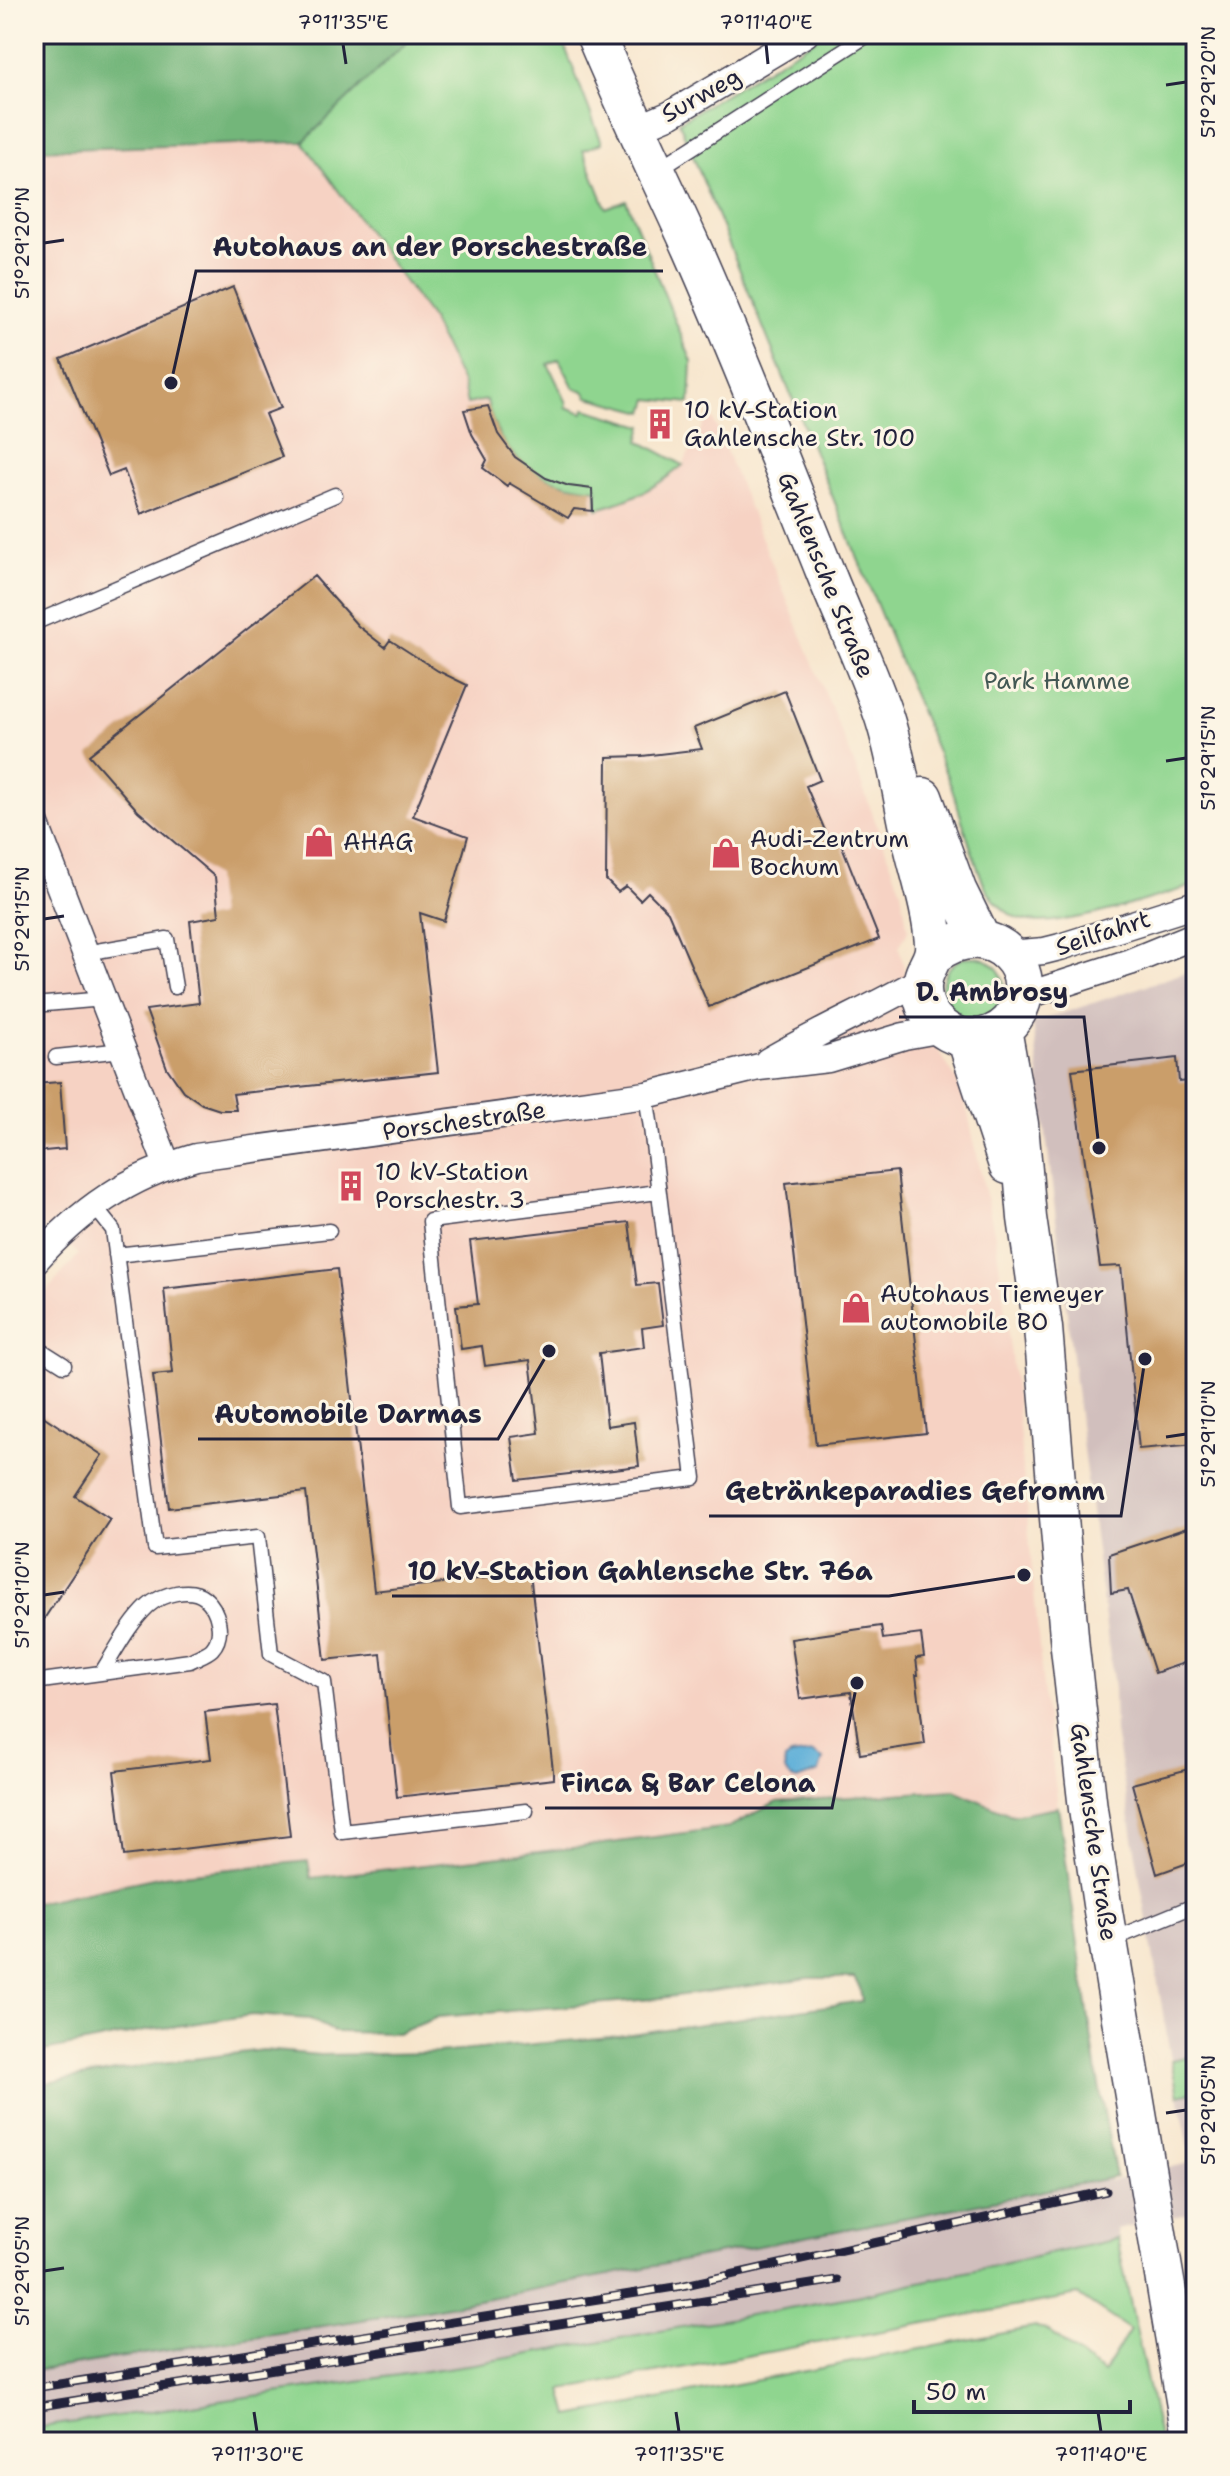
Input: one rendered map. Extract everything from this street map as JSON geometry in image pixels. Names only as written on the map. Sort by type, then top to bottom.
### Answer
[{"type":"street","name":"Gahlensche Straße","points":[[595,34],[713,297],[883,715],[932,912],[929,967],[922,993],[925,1007],[933,1020],[954,1034],[1027,1218]]},
{"type":"street","name":"Surweg","points":[[636,129],[671,114],[805,34]]},
{"type":"street","name":"Gahlensche Straße","points":[[883,715],[905,750],[957,890],[995,946],[1021,974],[1022,997]]},
{"type":"street","points":[[34,820],[167,1165]]},
{"type":"street","name":"Seilfahrt","points":[[995,946],[1052,949],[1196,904]]},
{"type":"street","name":"Seilfahrt","points":[[1022,997],[1115,968],[1196,935]]},
{"type":"street","points":[[929,967],[957,941],[995,946]]},
{"type":"street","name":"Porschestraße","points":[[759,1067],[818,1032],[888,999],[929,967]]},
{"type":"street","points":[[954,1034],[985,1037],[1002,1029],[1015,1015],[1022,997]]},
{"type":"street","name":"Gahlensche Straße","points":[[1002,1029],[1019,1124],[1027,1218],[1043,1328],[1079,1736],[1109,1941],[1192,2442]]},
{"type":"street","name":"Porschestraße","points":[[34,1262],[94,1206],[127,1183],[167,1165],[229,1151],[396,1131],[646,1095],[759,1067],[828,1059],[904,1036],[954,1034]]},
{"type":"lane","points":[[656,171],[869,34]]},
{"type":"lane","points":[[34,623],[335,495]]},
{"type":"lane","points":[[85,953],[167,939],[175,987]]},
{"type":"lane","points":[[34,1005],[104,999]]},
{"type":"lane","points":[[56,1057],[123,1050]]},
{"type":"lane","points":[[646,1095],[694,1478],[460,1507],[430,1221],[658,1192]]},
{"type":"lane","points":[[94,1206],[113,1230],[155,1548],[258,1537],[271,1654],[324,1682],[342,1832],[526,1811]]},
{"type":"lane","points":[[116,1255],[329,1231]]},
{"type":"lane","points":[[34,1346],[64,1365]]},
{"type":"lane","points":[[34,1682],[190,1661],[213,1648],[219,1632],[217,1615],[205,1597],[189,1591],[169,1595],[150,1604],[102,1672]]},
{"type":"lane","points":[[1109,1941],[1196,1905]]},
{"type":"shaded area","points":[[303,142],[430,317],[463,385],[467,403],[487,400],[509,450],[530,470],[683,465],[710,412],[853,761],[901,891],[908,930],[899,947],[915,1013],[956,1079],[968,1114],[996,1241],[1016,1395],[1042,1678],[1058,1807],[1012,1815],[954,1790],[777,1802],[729,1827],[310,1878],[308,1861],[164,1876],[34,1903],[34,1306],[79,1254],[46,1228],[34,1239],[34,150]]},
{"type":"shaded area","points":[[1196,969],[1196,2055],[1171,2060],[1115,1732],[1114,1688],[1033,1023]]},
{"type":"shaded area","points":[[1196,2091],[1196,2212],[1116,2229],[1117,2239],[856,2296],[474,2364],[34,2428],[34,2371],[432,2309],[1106,2179],[1112,2181],[1185,2164],[1192,2160],[1178,2095]]},
{"type":"green space","points":[[34,34],[415,34],[303,142],[34,150]]},
{"type":"green space","points":[[415,34],[560,34],[602,143],[583,150],[606,208],[626,200],[692,362],[690,403],[649,399],[645,412],[588,397],[584,391],[574,388],[559,359],[548,364],[567,403],[566,407],[583,413],[585,409],[643,426],[639,441],[683,465],[643,492],[597,509],[597,489],[557,481],[540,474],[512,453],[501,439],[487,400],[467,404],[463,385],[430,317],[303,142]]},
{"type":"green space","name":"Park Hamme","points":[[824,34],[1196,34],[1196,885],[1104,912],[1053,921],[1015,917],[994,900],[985,886],[951,786],[679,122]]},
{"type":"green space","points":[[973,957],[995,966],[1004,988],[995,1010],[973,1019],[951,1010],[942,988],[951,966]]},
{"type":"green space","points":[[954,1790],[1012,1815],[1058,1807],[1097,2074],[1116,2177],[432,2309],[34,2371],[34,2085],[162,2063],[263,2050],[320,2055],[437,2053],[610,2037],[862,2001],[854,1978],[809,1978],[653,1999],[438,2017],[399,2033],[335,2032],[310,2019],[252,2015],[150,2030],[34,2053],[34,1903],[163,1876],[308,1861],[311,1878],[581,1847],[729,1827],[777,1802]]},
{"type":"green space","points":[[1196,2055],[1196,2091],[1178,2095],[1171,2060]]},
{"type":"green space","points":[[1117,2239],[1160,2442],[34,2442],[34,2428],[474,2364],[856,2296]],"holes":[[[1078,2295],[1130,2330],[1103,2373],[1046,2329],[1036,2327],[569,2416],[562,2390]]]},
{"type":"water","points":[[813,1753],[823,1759],[819,1772],[798,1780],[788,1775],[785,1760],[791,1756]]},
{"type":"building","points":[[233,287],[281,408],[265,414],[282,457],[141,514],[124,470],[109,476],[61,359]]},
{"type":"building","points":[[488,406],[498,434],[515,457],[546,478],[569,486],[592,489],[593,511],[574,509],[568,518],[509,483],[507,486],[483,468],[487,460],[472,434],[464,410]]},
{"type":"building","name":"AHAG","points":[[314,576],[358,626],[385,647],[390,640],[438,671],[467,685],[413,816],[468,836],[444,921],[420,913],[438,1072],[233,1094],[236,1110],[220,1110],[202,1104],[183,1091],[167,1068],[146,1010],[199,1003],[190,921],[219,916],[215,877],[138,811],[89,755]]},
{"type":"building","name":"Audi-Zentrum Bochum","points":[[785,691],[820,780],[806,786],[829,840],[838,836],[879,939],[709,1007],[668,912],[648,892],[640,900],[626,886],[618,892],[606,880],[607,757],[702,749],[694,728]]},
{"type":"building","points":[[1177,1058],[1179,1082],[1196,1080],[1196,1444],[1139,1449],[1121,1266],[1100,1267],[1072,1070]]},
{"type":"building","points":[[60,1082],[65,1149],[34,1152],[34,1084]]},
{"type":"building","name":"Autohaus Tiemeyer automobile BO","points":[[897,1171],[926,1433],[816,1445],[786,1183]]},
{"type":"building","points":[[629,1222],[637,1285],[658,1283],[663,1325],[642,1328],[644,1347],[599,1353],[607,1426],[634,1422],[639,1466],[517,1480],[511,1437],[539,1433],[530,1360],[485,1366],[482,1346],[461,1349],[456,1306],[478,1304],[470,1241]]},
{"type":"building","points":[[337,1269],[374,1591],[530,1573],[554,1779],[397,1797],[381,1654],[325,1660],[306,1492],[169,1508],[153,1375],[173,1373],[164,1289]]},
{"type":"building","points":[[34,1410],[102,1455],[75,1496],[110,1519],[34,1634]]},
{"type":"building","points":[[1196,1525],[1196,1659],[1155,1673],[1128,1590],[1111,1593],[1109,1554]]},
{"type":"building","points":[[881,1626],[883,1639],[921,1634],[924,1657],[916,1658],[916,1675],[925,1744],[860,1754],[851,1692],[800,1699],[791,1639]]},
{"type":"building","points":[[274,1704],[290,1836],[124,1856],[114,1771],[211,1759],[205,1712]]},
{"type":"building","points":[[1196,1767],[1196,1860],[1157,1874],[1132,1784]]},
{"type":"railway","points":[[34,2388],[681,2286],[1106,2191]]},
{"type":"railway","points":[[34,2407],[837,2280]]},
{"type":"place","name":"Autohaus an der Porschestraße","points":[[171,383]]},
{"type":"place","name":"10 kV-Station Gahlensche Str. 100","points":[[660,424]]},
{"type":"place","name":"AHAG","points":[[319,842]]},
{"type":"place","name":"Audi-Zentrum Bochum","points":[[726,853]]},
{"type":"place","name":"D. Ambrosy","points":[[1099,1148]]},
{"type":"place","name":"10 kV-Station Porschestr. 3","points":[[351,1186]]},
{"type":"place","name":"Autohaus Tiemeyer automobile BO","points":[[856,1308]]},
{"type":"place","name":"Automobile Darmas","points":[[549,1351]]},
{"type":"place","name":"Getränkeparadies Gefromm","points":[[1145,1359]]},
{"type":"place","name":"10 kV-Station Gahlensche Str. 76a","points":[[1024,1575]]},
{"type":"place","name":"Finca & Bar Celona","points":[[857,1683]]}]
